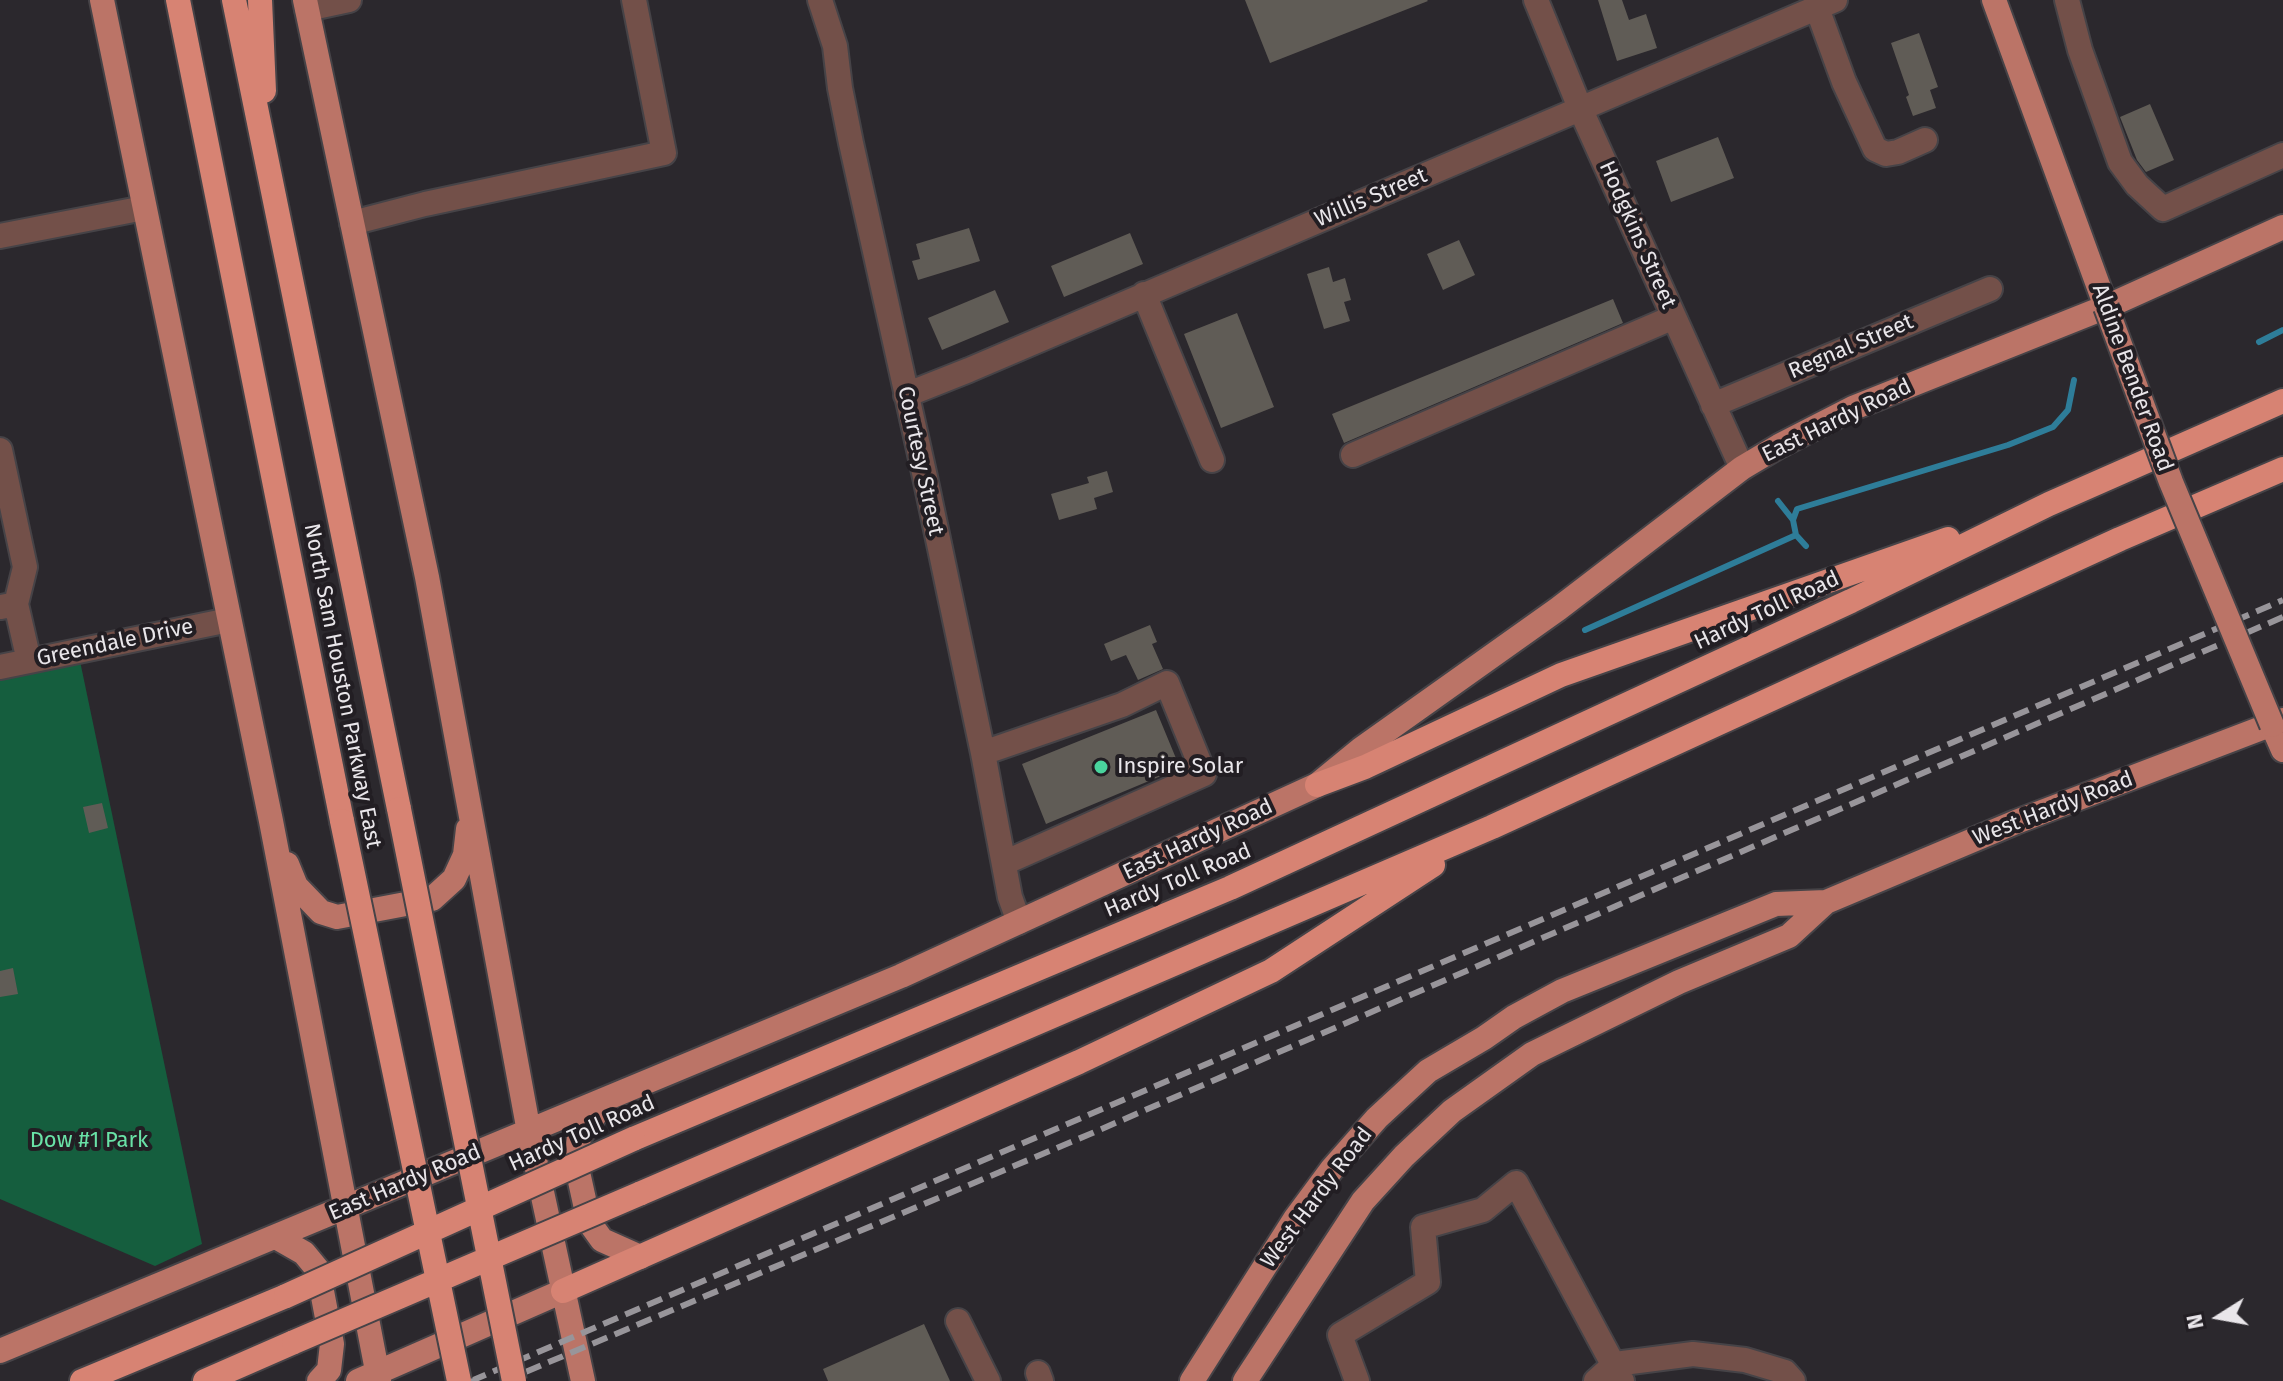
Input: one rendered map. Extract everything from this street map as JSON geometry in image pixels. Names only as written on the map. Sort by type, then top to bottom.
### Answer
[{"type":"highway","points":[[172,0],[213,170]]},
{"type":"highway","name":"North Sam Houston Parkway East","points":[[178,0],[342,821],[459,1381]]},
{"type":"highway","name":"North Sam Houston Parkway East","points":[[234,0],[514,1381]]},
{"type":"highway","points":[[260,0],[268,165]]},
{"type":"highway","name":"Hardy Toll Road","points":[[82,1381],[286,1296],[633,1139],[1230,888],[1851,601],[2049,504],[2283,401]]},
{"type":"highway","points":[[205,1381],[1492,827],[2120,539],[2283,469]]},
{"type":"highway","points":[[1317,785],[1365,767],[1561,675],[2049,504]]},
{"type":"highway","points":[[563,1291],[1079,1062],[1271,971],[1492,827]]},
{"type":"main road","points":[[102,0],[271,821],[346,1208],[372,1378],[563,1291]]},
{"type":"main road","name":"Aldine Bender Road","points":[[1994,0],[2171,482],[2278,723],[2283,750]]},
{"type":"main road","points":[[306,4],[427,577],[529,1132],[583,1381]]},
{"type":"main road","name":"East Hardy Road","points":[[0,1351],[901,976],[1317,785],[1361,749],[1558,609],[1742,468],[1779,446],[1853,408],[2106,307],[2283,227]]},
{"type":"main road","name":"West Hardy Road","points":[[1245,1381],[1363,1201],[1404,1156],[1452,1111],[1532,1054],[1679,982],[1789,936],[1826,902],[2016,822],[2278,723]]},
{"type":"main road","points":[[271,821],[296,886],[321,912],[337,917],[432,899],[454,879],[465,855],[470,810]]},
{"type":"main road","name":"West Hardy Road","points":[[1192,1381],[1295,1219],[1332,1169],[1377,1118],[1428,1071],[1562,991],[1776,904],[1826,902]]},
{"type":"main road","points":[[1484,1038],[1494,1079]]},
{"type":"main road","points":[[606,1099],[579,1137],[576,1163],[589,1222],[602,1240],[640,1257]]},
{"type":"main road","points":[[276,1237],[304,1253],[318,1270],[332,1344],[329,1370],[319,1381]]},
{"type":"street","points":[[306,4],[349,0]]},
{"type":"street","points":[[352,223],[425,204],[664,153],[634,0]]},
{"type":"street","name":"Courtesy Street","points":[[820,0],[835,46],[844,104],[983,753],[1010,897],[1019,922]]},
{"type":"street","name":"Hodgkins Street","points":[[1536,0],[1580,108],[1742,468]]},
{"type":"street","points":[[2067,0],[2080,50],[2120,162],[2137,185],[2163,209],[2283,155]]},
{"type":"street","points":[[1826,4],[1844,82],[1875,149],[1886,154],[1898,152],[1925,140]]},
{"type":"street","name":"Willis Street","points":[[906,395],[1826,4]]},
{"type":"street","points":[[0,236],[144,208]]},
{"type":"street","name":"Regnal Street","points":[[1713,405],[1990,289]]},
{"type":"street","points":[[1144,294],[1212,460]]},
{"type":"street","points":[[1353,455],[1674,317]]},
{"type":"street","points":[[0,450],[25,567],[8,606],[29,661]]},
{"type":"street","name":"Greendale Drive","points":[[0,667],[229,620]]},
{"type":"street","points":[[983,753],[1122,705],[1167,683],[1204,774],[1004,863]]},
{"type":"street","points":[[1357,1381],[1340,1335],[1428,1282],[1423,1227],[1483,1210],[1516,1183],[1618,1372]]},
{"type":"street","points":[[958,1321],[988,1381]]},
{"type":"street","points":[[1596,1381],[1618,1372],[1693,1354],[1745,1360],[1785,1372],[1793,1381]]},
{"type":"green space","name":"Dow #1 Park","points":[[80,661],[202,1244],[155,1266],[0,1199],[0,678]]},
{"type":"building","points":[[1245,0],[1427,0],[1428,1],[1270,63]]},
{"type":"building","points":[[1598,0],[1622,0],[1629,20],[1646,14],[1657,48],[1617,61]]},
{"type":"building","points":[[1919,33],[1938,87],[1930,90],[1936,108],[1913,116],[1891,43]]},
{"type":"building","points":[[2150,104],[2174,160],[2146,172],[2137,160],[2120,117]]},
{"type":"building","points":[[1718,137],[1734,178],[1671,202],[1656,161]]},
{"type":"building","points":[[969,228],[980,261],[918,280],[912,261],[920,259],[916,244]]},
{"type":"building","points":[[1130,233],[1143,264],[1064,297],[1051,266]]},
{"type":"building","points":[[1459,240],[1475,275],[1443,290],[1427,254]]},
{"type":"building","points":[[1329,267],[1333,282],[1345,278],[1351,300],[1344,302],[1350,321],[1324,329],[1307,274]]},
{"type":"building","points":[[995,290],[1009,322],[942,350],[928,318]]},
{"type":"building","points":[[1613,299],[1623,323],[1344,443],[1332,414]]},
{"type":"building","points":[[1237,313],[1274,407],[1221,428],[1184,334]]},
{"type":"building","points":[[1107,471],[1113,492],[1094,498],[1097,509],[1059,520],[1051,494],[1089,483],[1087,477]]},
{"type":"building","points":[[1150,625],[1157,642],[1152,644],[1163,669],[1138,680],[1126,655],[1111,661],[1104,644]]},
{"type":"building","name":"Inspire Solar","points":[[1156,710],[1180,768],[1046,824],[1022,764]]},
{"type":"building","points":[[102,803],[108,828],[89,833],[83,807]]},
{"type":"building","points":[[13,968],[18,994],[0,997],[0,971]]},
{"type":"building","points":[[924,1324],[950,1381],[828,1381],[823,1369]]},
{"type":"waterway","points":[[2259,342],[2283,330]]},
{"type":"waterway","points":[[1806,546],[1796,535],[1793,520],[1797,509],[2008,445],[2053,427],[2068,410],[2074,380]]},
{"type":"waterway","points":[[1778,501],[1793,520]]},
{"type":"waterway","points":[[1585,630],[1796,535]]},
{"type":"railway","points":[[471,1381],[2283,600]]},
{"type":"railway","points":[[504,1381],[1090,1134],[2283,617]]},
{"type":"place","name":"Inspire Solar","points":[[1101,767]]}]
